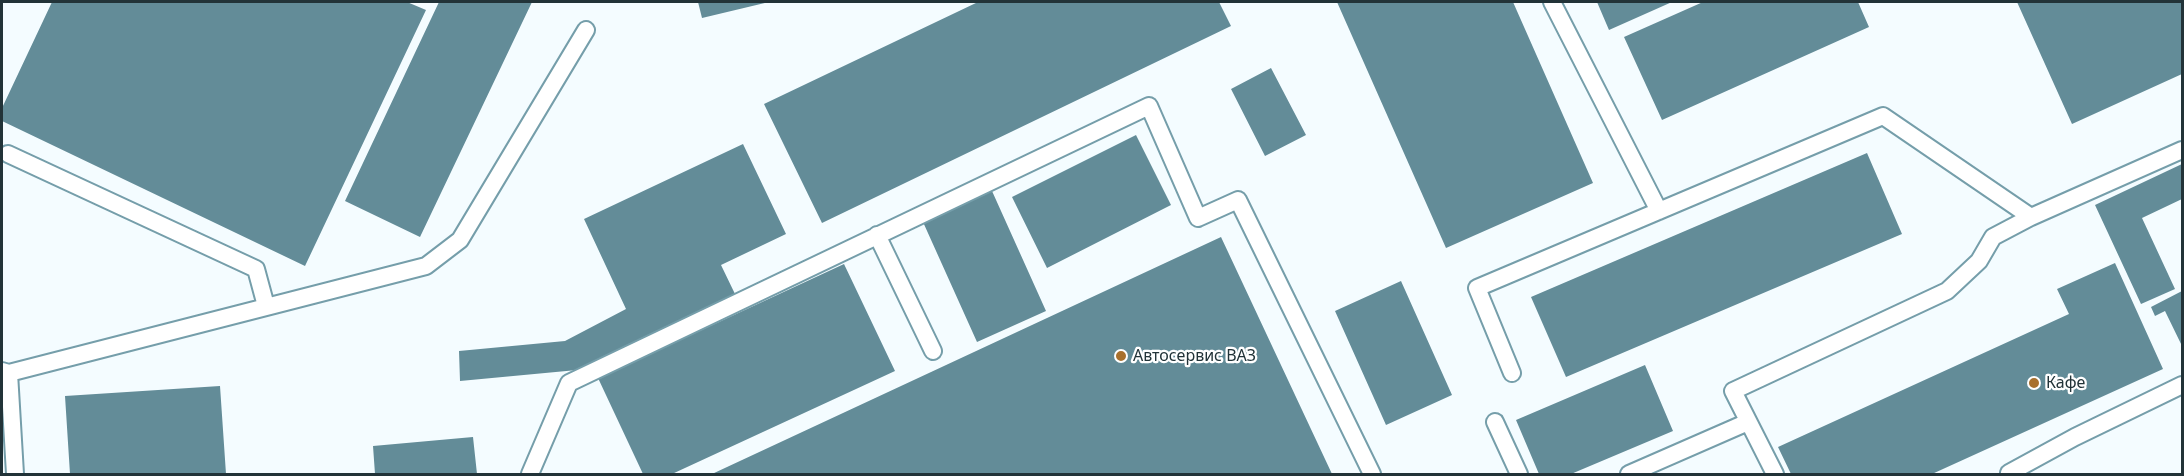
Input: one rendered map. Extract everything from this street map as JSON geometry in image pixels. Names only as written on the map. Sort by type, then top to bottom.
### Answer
[{"type":"lane","points":[[1552,2],[1659,210]]},
{"type":"lane","points":[[15,474],[5,372],[426,266],[460,240],[586,30]]},
{"type":"lane","points":[[530,474],[569,382],[1149,106],[1198,218],[1238,200],[1372,474]]},
{"type":"lane","points":[[1512,373],[1477,288],[1883,116],[2031,217]]},
{"type":"lane","points":[[1775,474],[1733,391],[1947,291],[1979,261],[1993,237],[2031,217],[2182,150]]},
{"type":"lane","points":[[8,154],[256,269],[266,306]]},
{"type":"lane","points":[[877,235],[933,351]]},
{"type":"lane","points":[[2008,473],[2075,437],[2182,385]]},
{"type":"lane","points":[[1495,422],[1519,474]]},
{"type":"lane","points":[[1629,474],[1748,422]]},
{"type":"building","points":[[52,2],[407,2],[426,10],[305,266],[2,121],[2,108]]},
{"type":"building","points":[[439,2],[532,2],[420,237],[345,201]]},
{"type":"building","points":[[698,2],[769,2],[702,18]]},
{"type":"building","points":[[978,2],[1219,2],[1231,26],[822,223],[764,104]]},
{"type":"building","points":[[1337,2],[1513,2],[1593,183],[1446,248]]},
{"type":"building","points":[[1597,2],[1672,2],[1609,30]]},
{"type":"building","points":[[1703,2],[1858,2],[1869,27],[1662,120],[1624,37]]},
{"type":"building","points":[[2017,2],[2182,2],[2182,74],[2072,124]]},
{"type":"building","points":[[1271,68],[1306,135],[1265,156],[1231,89]]},
{"type":"building","points":[[1136,135],[1171,205],[1047,268],[1012,197]]},
{"type":"building","points":[[743,144],[786,234],[721,265],[735,294],[577,370],[460,381],[459,351],[565,341],[626,309],[584,219]]},
{"type":"building","points":[[1867,153],[1902,234],[1566,377],[1531,297]]},
{"type":"building","points":[[2182,164],[2182,199],[2142,218],[2175,289],[2141,304],[2095,205]]},
{"type":"building","points":[[992,191],[1046,311],[977,342],[923,222]]},
{"type":"building","name":"Автосервис ВАЗ","points":[[1221,237],[1332,474],[712,474]]},
{"type":"building","points":[[2115,263],[2163,369],[1932,474],[1791,474],[1778,447],[2069,314],[2057,289]]},
{"type":"building","points":[[844,264],[895,371],[672,474],[643,474],[598,378]]},
{"type":"building","points":[[1401,281],[1452,395],[1386,425],[1335,311]]},
{"type":"building","points":[[2182,291],[2182,346],[2165,311],[2155,316],[2151,307]]},
{"type":"building","points":[[1645,365],[1673,431],[1571,474],[1539,474],[1516,420]]},
{"type":"building","points":[[220,386],[226,474],[70,474],[65,396]]},
{"type":"building","points":[[473,437],[477,474],[375,474],[373,446]]},
{"type":"place","name":"Автосервис ВАЗ","points":[[1121,356]]},
{"type":"place","name":"Кафе","points":[[2034,383]]}]
